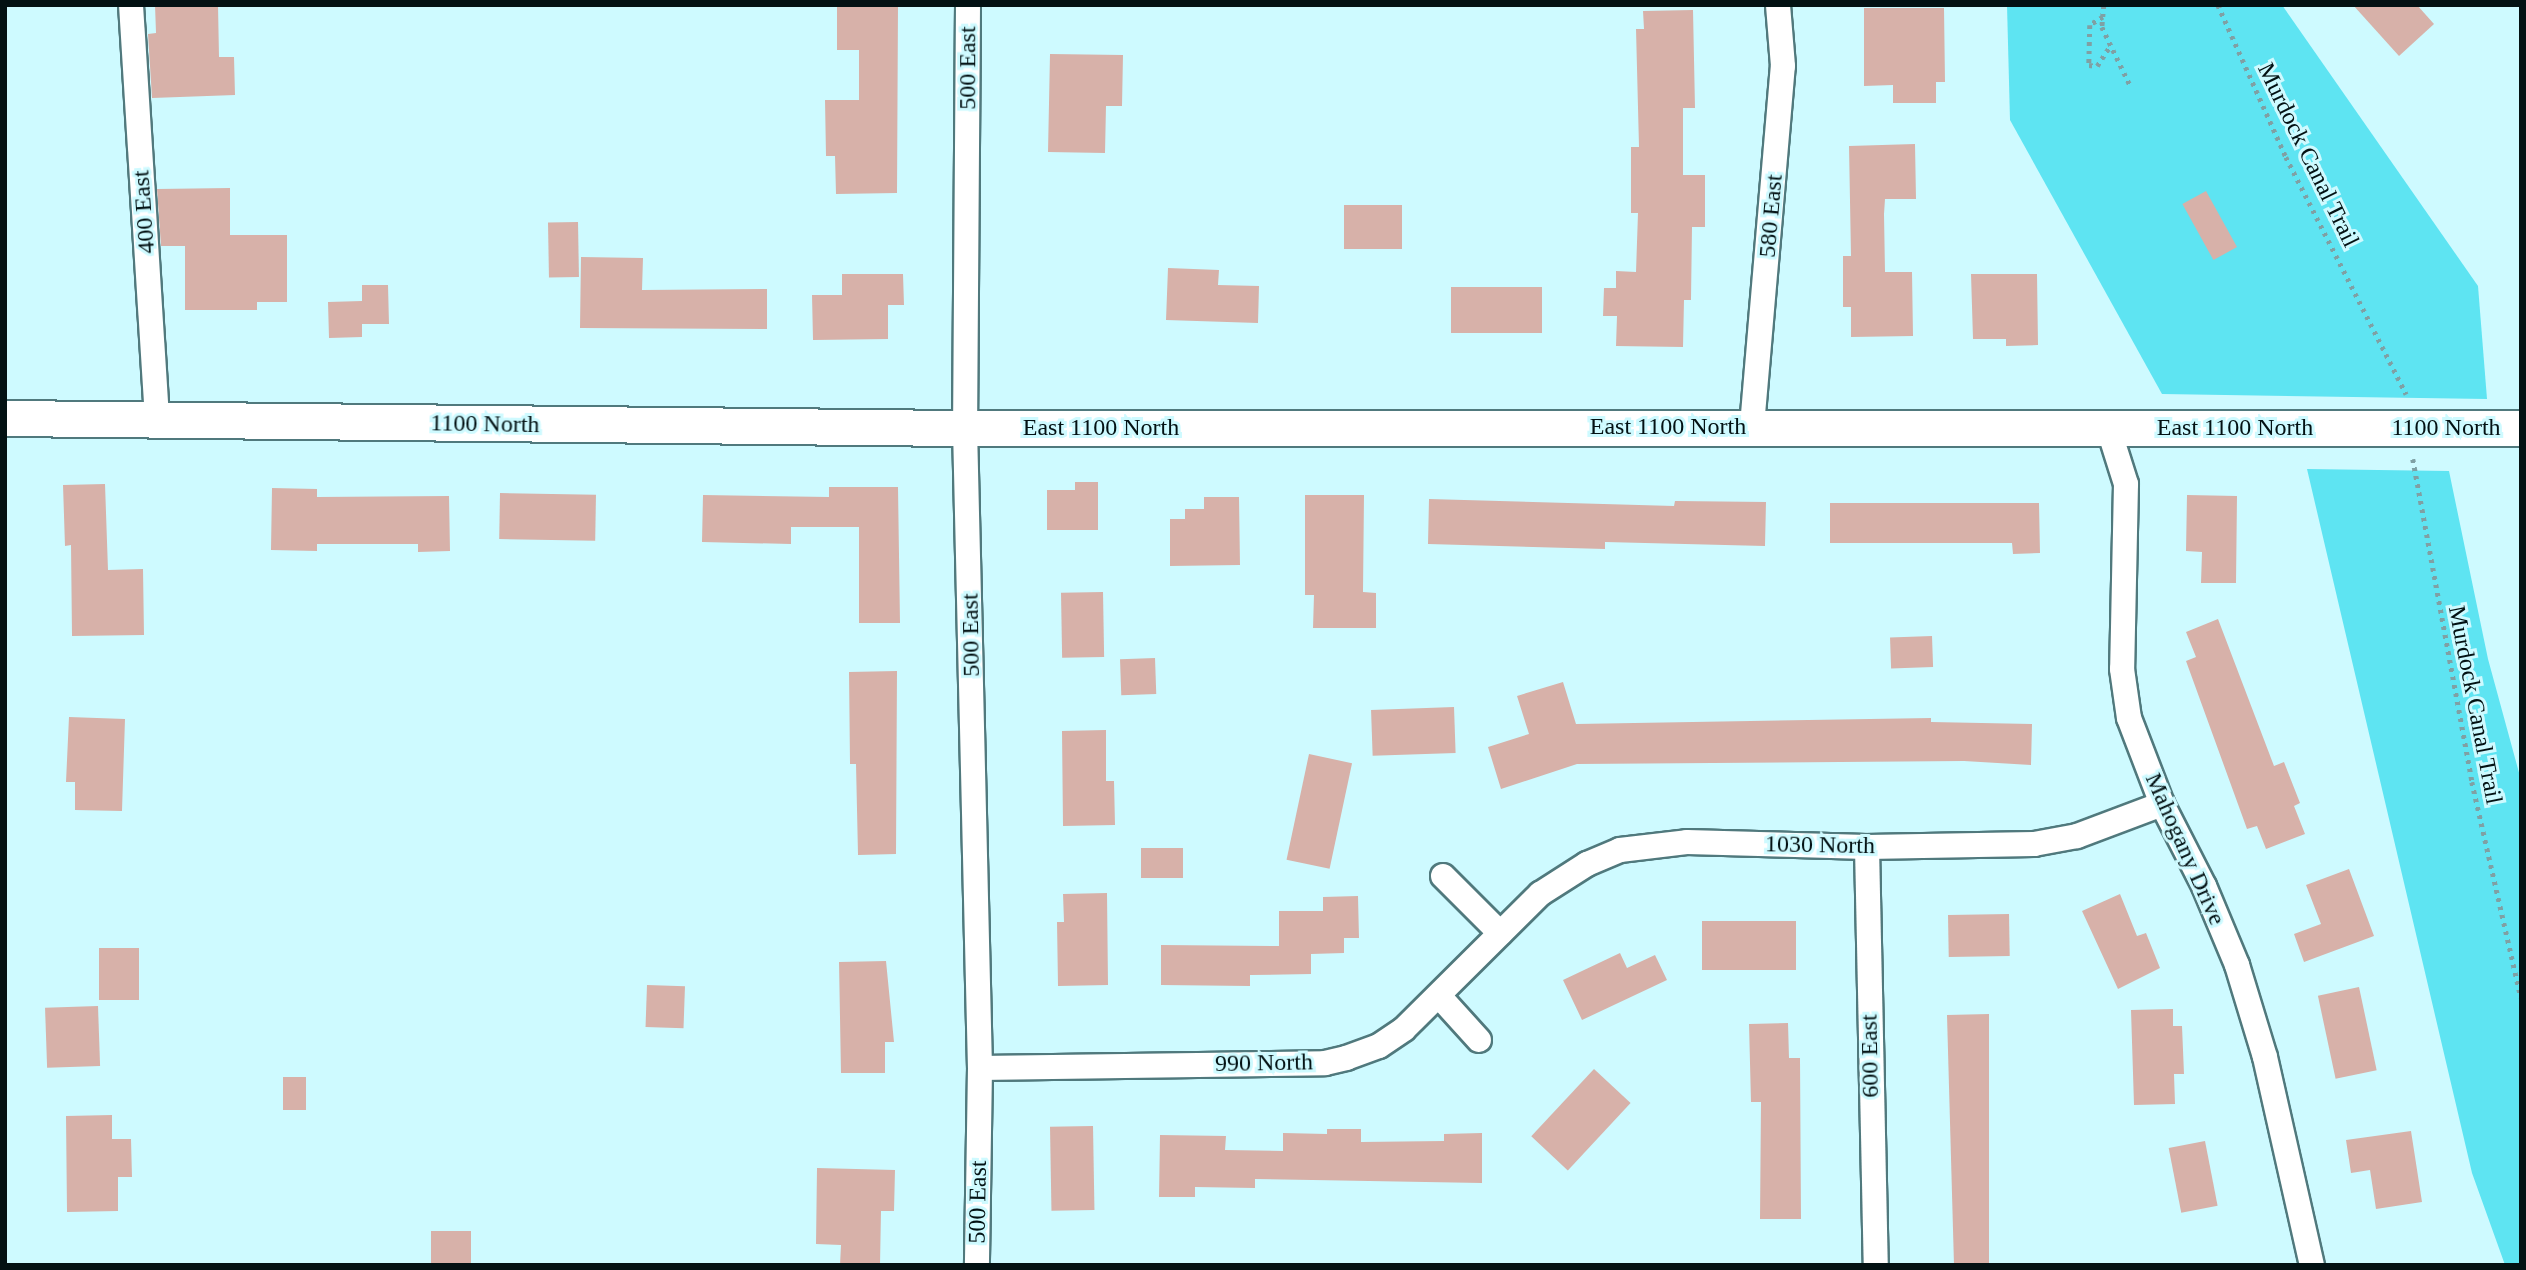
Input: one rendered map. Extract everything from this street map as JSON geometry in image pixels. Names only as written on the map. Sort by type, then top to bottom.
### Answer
[{"type":"street","name":"400 East","points":[[131,5],[158,419]]},
{"type":"street","name":"500 East","points":[[968,5],[965,428],[980,1068],[977,1265]]},
{"type":"street","name":"580 East","points":[[1752,426],[1783,66],[1778,5]]},
{"type":"street","name":"1100 North","points":[[5,418],[965,428]]},
{"type":"street","name":"Mahogany Drive","points":[[2108,427],[2126,484],[2122,669],[2129,718],[2162,804],[2204,886],[2237,965],[2265,1057],[2312,1265]]},
{"type":"street","name":"East 1100 North","points":[[965,428],[2371,428]]},
{"type":"street","name":"1100 North","points":[[2371,428],[2521,428]]},
{"type":"street","name":"1030 North","points":[[1500,933],[1559,879],[1620,850],[1687,842],[1867,847],[2034,844],[2077,836],[2162,804]]},
{"type":"street","name":"600 East","points":[[1867,847],[1876,1265]]},
{"type":"street","points":[[1443,876],[1500,933]]},
{"type":"street","name":"990 North","points":[[980,1068],[1325,1063],[1379,1046],[1440,997],[1500,933]]},
{"type":"street","points":[[1440,997],[1479,1040]]},
{"type":"path","points":[[2104,5],[2103,17],[2110,46],[2130,85]]},
{"type":"path","name":"Murdock Canal Trail","points":[[2218,5],[2286,157],[2406,394]]},
{"type":"path","points":[[2103,17],[2090,25],[2089,65],[2097,66],[2110,46]]},
{"type":"path","name":"Murdock Canal Trail","points":[[2413,458],[2470,769],[2521,997]]},
{"type":"shaded area","points":[[2007,5],[2282,5],[2478,286],[2487,399],[2162,394],[2010,120]]},
{"type":"shaded area","points":[[2307,469],[2449,471],[2488,659],[2521,780],[2521,1265],[2505,1265],[2472,1173]]},
{"type":"building","points":[[155,5],[218,5],[219,57],[234,57],[235,95],[152,98],[148,34],[156,33]]},
{"type":"building","points":[[837,5],[898,5],[897,193],[836,194],[835,156],[826,156],[825,100],[859,100],[859,50],[837,50]]},
{"type":"building","points":[[2353,5],[2417,5],[2434,24],[2399,56]]},
{"type":"building","points":[[1864,8],[1944,8],[1945,82],[1936,82],[1936,103],[1893,103],[1893,85],[1864,86]]},
{"type":"building","points":[[1693,10],[1695,108],[1683,108],[1683,175],[1705,175],[1705,227],[1692,227],[1691,300],[1684,300],[1683,347],[1616,346],[1617,316],[1603,316],[1604,288],[1616,288],[1616,271],[1636,272],[1638,213],[1631,213],[1631,147],[1639,147],[1636,29],[1644,29],[1643,11]]},
{"type":"building","points":[[1050,54],[1123,55],[1122,106],[1106,106],[1105,153],[1048,152]]},
{"type":"building","points":[[1915,144],[1916,199],[1885,199],[1884,214],[1885,272],[1912,272],[1913,336],[1851,337],[1851,307],[1843,307],[1843,256],[1851,256],[1849,146]]},
{"type":"building","points":[[230,188],[230,235],[287,235],[287,302],[257,302],[257,310],[185,310],[185,246],[161,246],[157,189]]},
{"type":"building","points":[[2206,191],[2237,247],[2213,260],[2182,204]]},
{"type":"building","points":[[1344,205],[1402,205],[1402,249],[1344,249]]},
{"type":"building","points":[[578,222],[579,277],[549,278],[548,223]]},
{"type":"building","points":[[581,257],[643,258],[642,290],[767,289],[767,329],[580,328]]},
{"type":"building","points":[[1168,268],[1219,270],[1218,285],[1259,286],[1258,323],[1166,320]]},
{"type":"building","points":[[842,274],[903,274],[904,305],[888,305],[888,339],[813,340],[812,295],[842,295]]},
{"type":"building","points":[[1971,274],[2037,274],[2038,345],[2006,346],[2006,339],[1973,339]]},
{"type":"building","points":[[362,285],[388,285],[389,324],[362,324],[362,337],[329,338],[328,302],[362,301]]},
{"type":"building","points":[[1451,287],[1542,287],[1542,333],[1451,333]]},
{"type":"building","points":[[1075,482],[1098,482],[1098,530],[1047,530],[1047,490],[1075,490]]},
{"type":"building","points":[[105,484],[108,570],[143,569],[144,635],[72,636],[71,545],[65,546],[63,485]]},
{"type":"building","points":[[829,487],[898,487],[900,623],[859,623],[859,527],[791,527],[791,544],[702,542],[703,495],[829,497]]},
{"type":"building","points":[[272,488],[317,489],[317,497],[449,496],[450,551],[418,552],[418,544],[317,544],[317,551],[271,550]]},
{"type":"building","points":[[500,493],[596,495],[595,541],[499,539]]},
{"type":"building","points":[[1305,495],[1364,495],[1363,592],[1376,593],[1376,628],[1313,628],[1314,595],[1305,595]]},
{"type":"building","points":[[2187,495],[2237,496],[2236,583],[2201,583],[2202,552],[2186,551]]},
{"type":"building","points":[[1204,497],[1239,497],[1240,565],[1170,566],[1170,519],[1185,519],[1185,509],[1204,509]]},
{"type":"building","points":[[1429,499],[1674,506],[1675,501],[1766,502],[1765,546],[1605,542],[1605,549],[1428,544]]},
{"type":"building","points":[[1830,503],[2039,503],[2040,553],[2013,554],[2012,543],[1830,543]]},
{"type":"building","points":[[1103,592],[1104,657],[1062,658],[1061,593]]},
{"type":"building","points":[[2218,619],[2274,766],[2284,762],[2300,803],[2294,806],[2305,834],[2266,849],[2257,826],[2247,829],[2186,661],[2196,657],[2186,632]]},
{"type":"building","points":[[1932,636],[1933,667],[1891,668],[1890,637]]},
{"type":"building","points":[[1155,658],[1156,694],[1121,695],[1120,659]]},
{"type":"building","points":[[897,671],[896,854],[858,855],[856,764],[850,764],[849,672]]},
{"type":"building","points":[[1563,682],[1576,724],[1931,718],[1931,722],[2032,724],[2031,765],[1964,761],[1577,764],[1501,789],[1488,747],[1529,734],[1517,696]]},
{"type":"building","points":[[1454,707],[1456,753],[1373,756],[1371,710]]},
{"type":"building","points":[[69,717],[125,719],[122,811],[75,810],[75,782],[66,782]]},
{"type":"building","points":[[1106,730],[1106,781],[1114,781],[1115,825],[1063,826],[1062,731]]},
{"type":"building","points":[[1309,754],[1352,763],[1330,869],[1287,860]]},
{"type":"building","points":[[1141,848],[1183,848],[1183,878],[1141,878]]},
{"type":"building","points":[[2349,869],[2374,936],[2304,962],[2294,934],[2321,924],[2306,885]]},
{"type":"building","points":[[1107,893],[1108,985],[1058,986],[1057,922],[1064,922],[1063,894]]},
{"type":"building","points":[[2120,894],[2137,936],[2146,933],[2160,968],[2118,989],[2082,911]]},
{"type":"building","points":[[1358,896],[1359,938],[1344,938],[1344,953],[1311,954],[1311,974],[1250,975],[1250,986],[1161,985],[1161,945],[1279,946],[1279,911],[1323,911],[1323,897]]},
{"type":"building","points":[[2009,914],[2010,956],[1949,957],[1948,915]]},
{"type":"building","points":[[1702,921],[1796,921],[1796,970],[1702,970]]},
{"type":"building","points":[[99,948],[139,948],[139,1000],[99,1000]]},
{"type":"building","points":[[1620,953],[1627,968],[1655,955],[1667,980],[1582,1020],[1563,980]]},
{"type":"building","points":[[886,961],[894,1042],[885,1042],[885,1073],[841,1073],[839,962]]},
{"type":"building","points":[[647,985],[685,986],[684,1028],[646,1027]]},
{"type":"building","points":[[2359,987],[2377,1070],[2336,1079],[2318,996]]},
{"type":"building","points":[[98,1006],[100,1066],[47,1068],[45,1008]]},
{"type":"building","points":[[2173,1009],[2173,1026],[2182,1026],[2184,1074],[2174,1074],[2175,1104],[2134,1105],[2131,1010]]},
{"type":"building","points":[[1989,1014],[1989,1265],[1954,1265],[1947,1015]]},
{"type":"building","points":[[1788,1023],[1789,1058],[1800,1058],[1801,1219],[1760,1219],[1761,1102],[1751,1102],[1749,1024]]},
{"type":"building","points":[[1594,1069],[1631,1103],[1568,1170],[1531,1136]]},
{"type":"building","points":[[283,1077],[306,1077],[306,1110],[283,1110]]},
{"type":"building","points":[[112,1115],[112,1139],[131,1139],[132,1177],[118,1177],[118,1211],[67,1212],[66,1116]]},
{"type":"building","points":[[1093,1126],[1094,1210],[1051,1211],[1050,1127]]},
{"type":"building","points":[[1327,1129],[1361,1129],[1361,1142],[1444,1141],[1444,1134],[1482,1133],[1482,1183],[1255,1179],[1255,1188],[1195,1187],[1195,1197],[1159,1197],[1160,1135],[1226,1136],[1225,1150],[1283,1151],[1283,1133],[1327,1134]]},
{"type":"building","points":[[2411,1131],[2422,1202],[2376,1209],[2370,1170],[2351,1173],[2346,1140]]},
{"type":"building","points":[[2205,1141],[2218,1206],[2181,1213],[2169,1148]]},
{"type":"building","points":[[817,1168],[895,1170],[894,1211],[881,1211],[880,1265],[840,1265],[841,1245],[816,1244]]},
{"type":"building","points":[[431,1231],[471,1231],[471,1265],[431,1265]]}]
